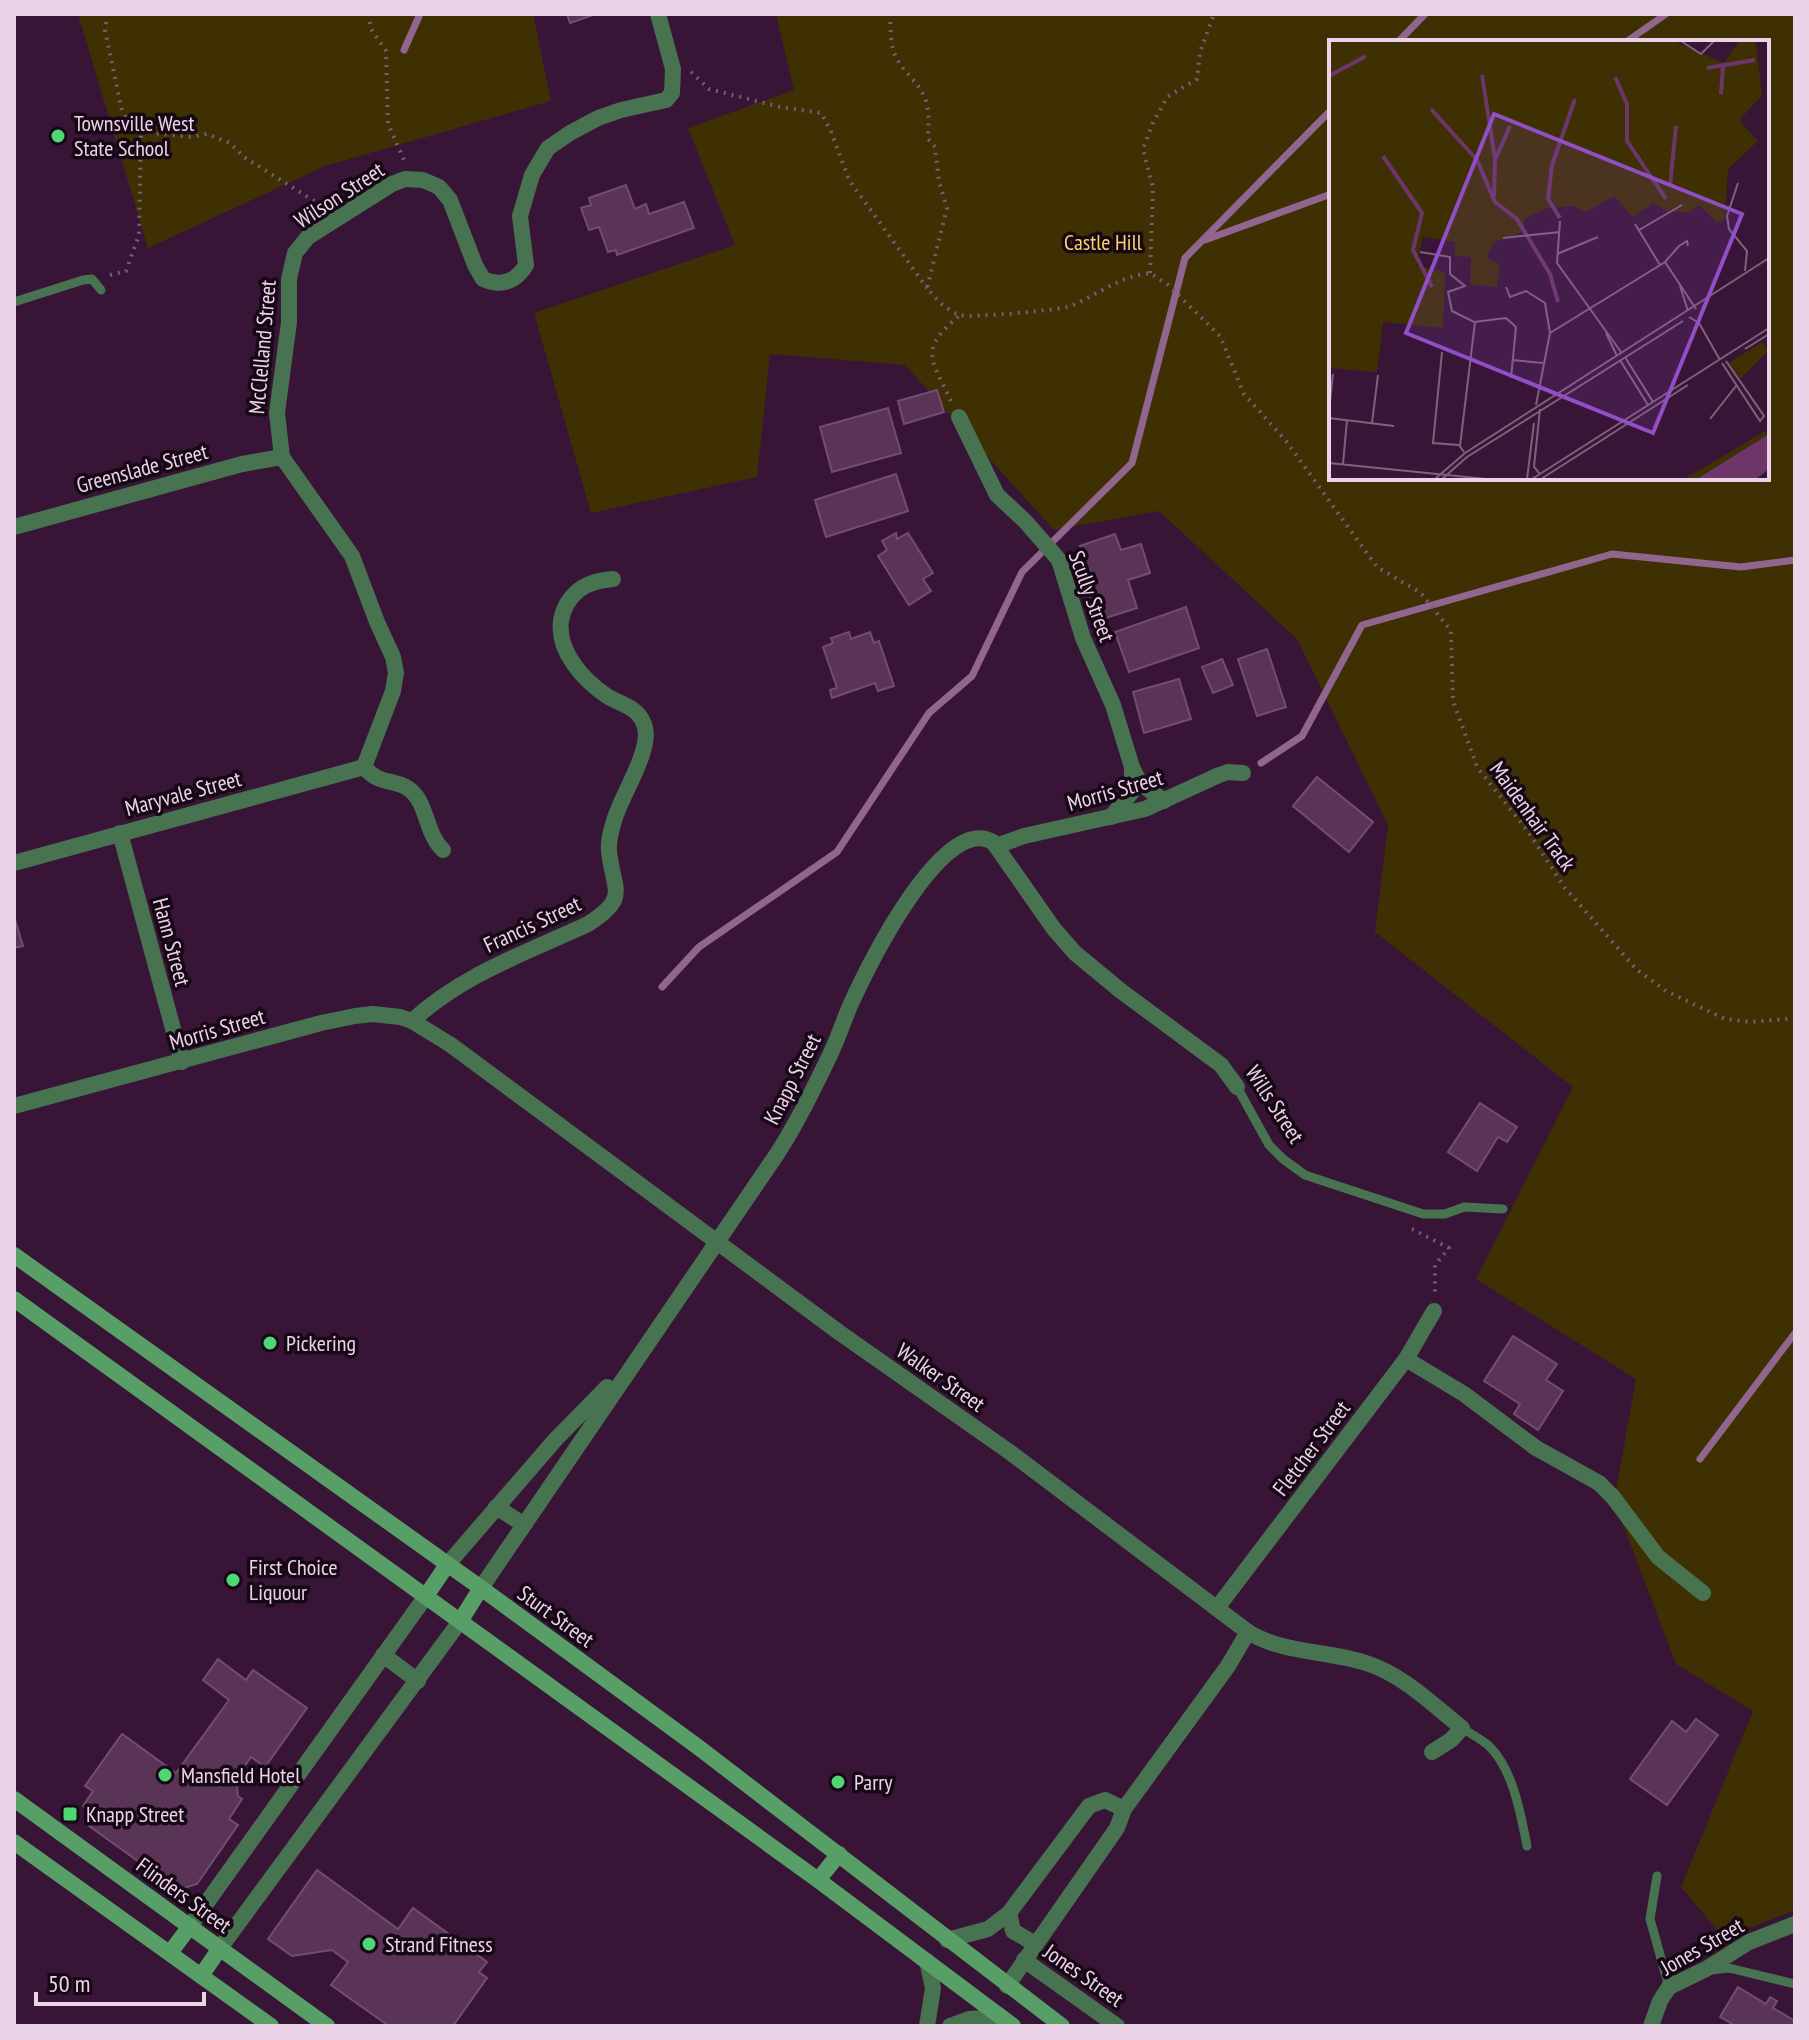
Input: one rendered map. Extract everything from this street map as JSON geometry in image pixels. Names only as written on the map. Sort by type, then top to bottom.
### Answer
[{"type":"main road","name":"Sturt Street","points":[[14,1255],[481,1588],[839,1854],[1062,2026]]},
{"type":"main road","points":[[14,1299],[461,1620],[1007,2022]]},
{"type":"main road","points":[[426,1596],[447,1565]]},
{"type":"main road","points":[[461,1620],[481,1588]]},
{"type":"main road","name":"Flinders Street","points":[[14,1799],[327,2026]]},
{"type":"main road","points":[[14,1842],[271,2026]]},
{"type":"main road","points":[[818,1880],[839,1854]]},
{"type":"main road","points":[[170,1953],[190,1926]]},
{"type":"main road","points":[[201,1976],[220,1948]]},
{"type":"street","points":[[658,14],[673,69]]},
{"type":"street","name":"Wilson Street","points":[[295,253],[308,237],[392,184],[414,179],[432,183],[444,191],[455,209],[483,279],[494,283],[509,281],[526,265],[520,216],[532,175],[548,148],[598,118],[666,100],[674,86],[673,69]]},
{"type":"street","name":"McClelland Street","points":[[295,253],[289,279],[289,322],[278,396],[282,457],[352,556],[393,657],[396,673],[393,691],[364,767]]},
{"type":"street","name":"Scully Street","points":[[959,417],[997,495],[1037,533],[1061,564],[1083,638],[1113,705],[1132,767],[1140,783],[1164,801]]},
{"type":"street","name":"Greenslade Street","points":[[14,527],[242,464],[282,457]]},
{"type":"street","name":"Francis Street","points":[[412,1021],[473,976],[588,924],[614,901],[617,888],[609,854],[610,838],[620,803],[644,749],[647,732],[642,718],[632,708],[610,698],[585,678],[570,657],[561,636],[563,610],[574,594],[597,581],[613,579]]},
{"type":"street","points":[[364,767],[377,779],[411,791],[423,810],[432,837],[443,850]]},
{"type":"street","name":"Maryvale Street","points":[[14,863],[364,767]]},
{"type":"street","points":[[1111,817],[1132,792],[1132,767]]},
{"type":"street","name":"Morris Street","points":[[996,846],[1024,836],[1111,817],[1164,801],[1228,772],[1243,773]]},
{"type":"street","name":"Hann Street","points":[[120,833],[182,1062]]},
{"type":"street","name":"Knapp Street","points":[[481,1588],[787,1138],[831,1053],[856,992],[916,888],[929,871],[956,848],[983,838],[996,846]]},
{"type":"street","name":"Wills Street","points":[[996,846],[1054,929],[1075,953],[1147,1011],[1210,1056],[1229,1074],[1237,1087]]},
{"type":"street","name":"Morris Street","points":[[14,1106],[321,1023],[355,1016],[386,1015],[412,1021]]},
{"type":"street","name":"Walker Street","points":[[412,1021],[451,1045],[840,1333],[1011,1453],[1248,1632],[1280,1647],[1377,1667],[1462,1728]]},
{"type":"street","name":"Morris Street","points":[[14,1112],[36,1102]]},
{"type":"street","name":"Fletcher Street","points":[[1217,1608],[1406,1359],[1434,1311]]},
{"type":"street","points":[[1406,1359],[1464,1394],[1536,1448],[1599,1483],[1658,1557],[1703,1593]]},
{"type":"street","name":"Knapp Street","points":[[447,1565],[555,1440],[632,1364]]},
{"type":"street","points":[[496,1507],[523,1524]]},
{"type":"street","points":[[190,1926],[426,1596]]},
{"type":"street","points":[[220,1948],[461,1620]]},
{"type":"street","points":[[1007,1986],[1117,1828],[1124,1809],[1228,1666],[1248,1632]]},
{"type":"street","points":[[383,1655],[418,1681]]},
{"type":"street","points":[[1432,1752],[1451,1740],[1462,1728]]},
{"type":"street","points":[[947,1940],[988,1929],[1009,1913],[1089,1806],[1105,1800],[1124,1809]]},
{"type":"street","points":[[1009,1913],[1013,1931],[1035,1944]]},
{"type":"street","name":"Jones Street","points":[[1651,2026],[1669,1987],[1704,1971],[1749,1942],[1795,1924]]},
{"type":"street","name":"Jones Street","points":[[1024,1960],[1117,2026]]},
{"type":"street","points":[[927,1961],[933,1988],[927,2026]]},
{"type":"street","points":[[950,2026],[969,2019],[1007,2022]]},
{"type":"lane","points":[[14,302],[92,279],[101,290]]},
{"type":"lane","name":"Wills Street","points":[[1237,1087],[1269,1145],[1305,1175],[1423,1214],[1445,1214],[1464,1207],[1503,1209]]},
{"type":"lane","name":"Walker Street","points":[[1462,1728],[1496,1755],[1514,1795],[1527,1846]]},
{"type":"lane","points":[[1657,1876],[1650,1919],[1669,1987]]},
{"type":"lane","points":[[1704,1971],[1729,1968],[1795,1984]]},
{"type":"path","points":[[107,14],[105,30],[126,121],[141,132],[192,137],[207,134],[230,143],[244,157],[341,218]]},
{"type":"path","points":[[368,14],[371,29],[386,51],[388,124],[414,179]]},
{"type":"path","points":[[890,14],[891,41],[897,61],[916,81],[925,100],[930,124],[928,139],[935,147],[939,182],[947,208],[927,288]]},
{"type":"path","points":[[673,69],[694,72],[709,89],[780,107],[821,113],[849,180],[938,301],[960,315],[1014,313],[1068,307],[1129,275],[1150,273],[1153,188],[1143,149],[1167,97],[1197,79],[1200,52],[1214,14]]},
{"type":"path","points":[[92,279],[126,271],[139,235],[141,132]]},
{"type":"path","name":"Maidenhair Track","points":[[1150,273],[1168,285],[1220,336],[1244,394],[1286,441],[1377,567],[1421,593],[1451,631],[1453,701],[1477,767],[1529,833],[1575,899],[1636,969],[1666,991],[1725,1019],[1752,1022],[1795,1018]]},
{"type":"path","points":[[959,417],[931,359],[937,335],[960,315]]},
{"type":"path","points":[[1434,1311],[1435,1265],[1449,1248]]},
{"type":"green space","points":[[78,14],[533,14],[551,101],[325,166],[148,248]]},
{"type":"green space","name":"Castle Hill","points":[[776,14],[1795,14],[1795,1910],[1724,1938],[1681,1887],[1753,1711],[1676,1664],[1614,1501],[1636,1379],[1476,1279],[1573,1087],[1375,932],[1388,825],[1297,639],[1159,511],[1054,530],[905,365],[770,354],[757,477],[591,513],[534,313],[735,245],[688,128],[794,90]]},
{"type":"building","points":[[567,14],[596,14],[570,23]]},
{"type":"building","points":[[626,185],[635,209],[646,204],[649,214],[684,202],[694,228],[617,255],[616,250],[608,252],[599,227],[589,230],[581,208],[591,205],[589,198]]},
{"type":"building","points":[[937,390],[944,412],[904,424],[898,401]]},
{"type":"building","points":[[888,408],[901,453],[832,472],[820,427]]},
{"type":"building","points":[[896,474],[908,511],[826,537],[815,500]]},
{"type":"building","points":[[896,533],[897,539],[908,533],[933,573],[923,579],[931,591],[909,605],[878,556],[887,550],[882,541]]},
{"type":"building","points":[[1115,534],[1121,550],[1141,544],[1150,573],[1128,580],[1137,608],[1093,622],[1073,563],[1084,559],[1080,546]]},
{"type":"building","points":[[1186,607],[1199,648],[1129,672],[1115,632]]},
{"type":"building","points":[[849,632],[851,639],[870,632],[874,643],[879,641],[894,686],[878,691],[875,683],[832,698],[830,690],[837,688],[823,647],[833,643],[831,638]]},
{"type":"building","points":[[1267,649],[1286,707],[1257,716],[1238,659]]},
{"type":"building","points":[[1222,659],[1233,685],[1213,693],[1202,667]]},
{"type":"building","points":[[1179,679],[1191,719],[1144,733],[1133,692]]},
{"type":"building","points":[[1317,777],[1373,822],[1349,852],[1293,806]]},
{"type":"building","points":[[14,916],[23,946],[14,948]]},
{"type":"building","points":[[1480,1103],[1517,1127],[1507,1142],[1498,1137],[1477,1171],[1448,1152]]},
{"type":"building","points":[[1513,1336],[1557,1364],[1546,1380],[1563,1391],[1538,1430],[1514,1414],[1520,1404],[1484,1381]]},
{"type":"building","name":"Mansfield Hotel","points":[[218,1659],[246,1680],[253,1670],[307,1708],[265,1767],[251,1757],[236,1778],[238,1796],[242,1799],[229,1819],[238,1825],[197,1884],[178,1890],[89,1826],[96,1815],[83,1806],[93,1791],[85,1786],[122,1734],[176,1773],[229,1700],[203,1680]]},
{"type":"building","points":[[1696,1719],[1718,1735],[1667,1805],[1630,1779],[1672,1721],[1686,1732]]},
{"type":"building","name":"Strand Fitness","points":[[317,1870],[398,1929],[413,1908],[487,1962],[479,1972],[487,1978],[453,2026],[389,2026],[331,1985],[348,1962],[332,1950],[292,1956],[268,1939]]},
{"type":"building","points":[[1738,1987],[1766,2004],[1770,1997],[1777,2001],[1773,2008],[1795,2021],[1795,2026],[1736,2026],[1720,2017]]},
{"type":"waterway","points":[[404,50],[420,14]]},
{"type":"waterway","points":[[1400,40],[1425,14]]},
{"type":"waterway","points":[[1629,40],[1666,14]]},
{"type":"waterway","points":[[662,987],[699,947],[837,852],[929,713],[972,676],[1022,572],[1132,463],[1185,258],[1329,112]]},
{"type":"waterway","points":[[1205,240],[1329,195]]},
{"type":"waterway","points":[[1261,763],[1302,736],[1362,625],[1612,554],[1741,567],[1795,560]]},
{"type":"waterway","points":[[1700,1459],[1795,1333]]},
{"type":"place","name":"Townsville West State School","points":[[58,136]]},
{"type":"place","name":"Pickering","points":[[270,1343]]},
{"type":"place","name":"First Choice Liquour","points":[[233,1580]]},
{"type":"place","name":"Mansfield Hotel","points":[[165,1775]]},
{"type":"place","name":"Parry","points":[[838,1782]]},
{"type":"place","name":"Knapp Street","points":[[70,1814]]},
{"type":"place","name":"Strand Fitness","points":[[369,1944]]}]
